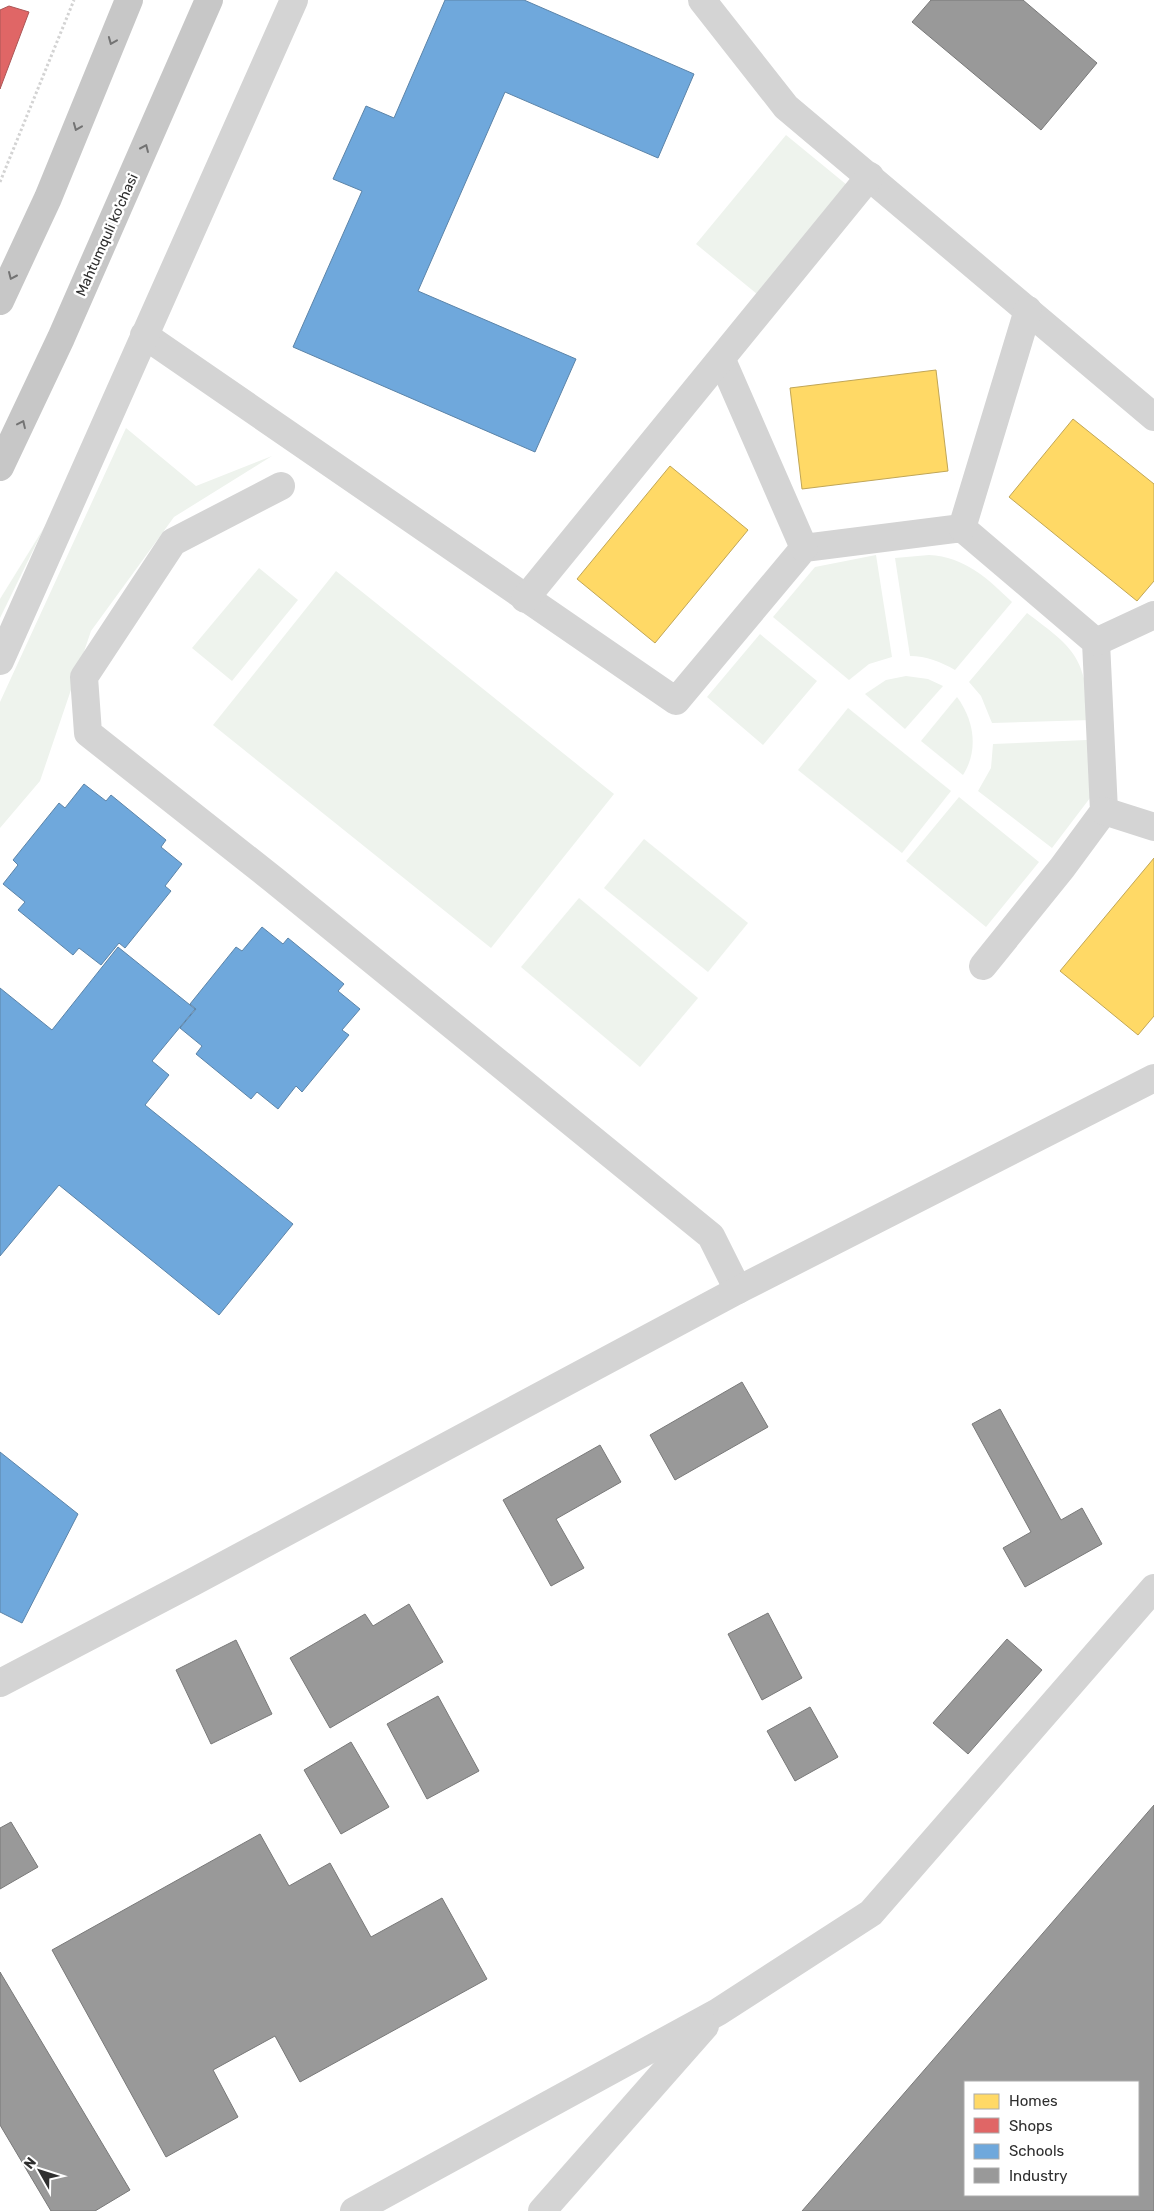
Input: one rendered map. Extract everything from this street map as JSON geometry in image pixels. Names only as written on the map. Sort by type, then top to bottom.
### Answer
[{"type":"main road","points":[[0,301],[48,198],[128,0]]},
{"type":"main road","name":"Mahtumquli ko'chasi","points":[[0,467],[61,338],[209,0]]},
{"type":"lane","points":[[0,661],[294,0]]},
{"type":"lane","points":[[702,0],[786,107],[1154,417]]},
{"type":"lane","points":[[525,599],[722,360],[870,176]]},
{"type":"lane","points":[[962,528],[1028,310]]},
{"type":"lane","points":[[144,335],[525,599],[676,701],[804,548],[962,528],[1096,642],[1104,810],[1062,868],[983,966]]},
{"type":"lane","points":[[722,360],[804,548]]},
{"type":"lane","points":[[282,486],[173,542],[84,677],[88,733],[274,880],[711,1236],[738,1290]]},
{"type":"lane","points":[[1096,642],[1154,615]]},
{"type":"lane","points":[[1104,810],[1154,827]]},
{"type":"lane","points":[[0,1682],[193,1582],[738,1290],[1154,1078]]},
{"type":"lane","points":[[354,2211],[718,2012],[871,1913],[1154,1588]]},
{"type":"lane","points":[[542,2211],[718,2012]]},
{"type":"path","points":[[0,182],[74,0]]},
{"type":"shaded area","points":[[786,135],[847,185],[757,294],[696,244]]},
{"type":"shaded area","points":[[126,428],[196,486],[272,456],[174,517],[91,631],[40,781],[0,828],[0,702]]},
{"type":"shaded area","points":[[45,526],[0,618],[0,599]]},
{"type":"shaded area","points":[[876,555],[892,657],[869,664],[849,680],[773,617],[815,567]]},
{"type":"shaded area","points":[[929,555],[954,560],[975,570],[1012,602],[955,670],[933,660],[910,656],[895,558]]},
{"type":"shaded area","points":[[259,568],[298,600],[232,681],[192,648]]},
{"type":"shaded area","points":[[336,571],[614,794],[491,948],[213,725]]},
{"type":"shaded area","points":[[1027,613],[1068,647],[1075,657],[1085,682],[1091,720],[992,723],[981,696],[969,682]]},
{"type":"shaded area","points":[[760,634],[817,681],[763,745],[707,697]]},
{"type":"shaded area","points":[[906,676],[928,679],[943,686],[905,729],[865,694],[886,680]]},
{"type":"shaded area","points":[[957,697],[971,725],[973,745],[968,765],[963,775],[921,741]]},
{"type":"shaded area","points":[[848,708],[951,791],[902,853],[798,770]]},
{"type":"shaded area","points":[[1087,740],[1092,788],[1090,798],[1052,848],[978,791],[991,768],[993,744]]},
{"type":"shaded area","points":[[959,797],[1039,862],[986,927],[906,861]]},
{"type":"shaded area","points":[[644,839],[748,923],[708,972],[604,888]]},
{"type":"shaded area","points":[[579,898],[698,998],[640,1067],[521,967]]},
{"type":"building: Homes","points":[[936,370],[948,471],[802,489],[790,388]]},
{"type":"building: Homes","points":[[1073,419],[1154,484],[1154,581],[1137,601],[1009,497]]},
{"type":"building: Homes","points":[[670,466],[748,530],[655,643],[577,579]]},
{"type":"building: Homes","points":[[1154,858],[1154,1016],[1138,1035],[1060,971]]},
{"type":"building: Shops","points":[[9,6],[29,12],[0,89],[0,10]]},
{"type":"building: Schools","points":[[445,0],[524,0],[694,74],[658,158],[505,92],[418,291],[576,359],[535,452],[293,347],[362,191],[333,179],[366,106],[394,118]]},
{"type":"building: Schools","points":[[84,784],[106,801],[111,795],[166,840],[161,847],[182,864],[165,886],[171,891],[125,948],[119,943],[101,965],[79,948],[73,955],[18,910],[25,902],[3,884],[18,865],[13,860],[59,803],[65,808]]},
{"type":"building: Schools","points":[[262,927],[283,944],[288,938],[344,984],[338,991],[360,1009],[342,1030],[349,1035],[302,1092],[296,1086],[278,1109],[257,1092],[251,1099],[196,1054],[202,1046],[180,1028],[196,1009],[190,1004],[236,947],[242,951]]},
{"type":"building: Schools","points":[[118,947],[195,1009],[152,1061],[169,1075],[145,1105],[293,1224],[219,1315],[59,1185],[0,1256],[0,988],[52,1030]]},
{"type":"building: Schools","points":[[0,1452],[78,1514],[22,1623],[0,1612]]},
{"type":"building: Industry","points":[[931,0],[1023,0],[1097,63],[1041,130],[912,22]]},
{"type":"building: Industry","points":[[742,1382],[768,1427],[675,1480],[650,1435]]},
{"type":"building: Industry","points":[[1000,1409],[1061,1520],[1082,1508],[1102,1544],[1025,1587],[1003,1548],[1031,1532],[972,1424]]},
{"type":"building: Industry","points":[[600,1445],[621,1482],[556,1519],[584,1568],[551,1586],[503,1500]]},
{"type":"building: Industry","points":[[409,1604],[443,1662],[330,1728],[290,1658],[365,1614],[373,1626]]},
{"type":"building: Industry","points":[[768,1613],[802,1678],[762,1700],[728,1634]]},
{"type":"building: Industry","points":[[1007,1639],[1042,1670],[968,1754],[933,1723]]},
{"type":"building: Industry","points":[[236,1640],[272,1714],[211,1744],[176,1670]]},
{"type":"building: Industry","points":[[438,1696],[479,1771],[427,1799],[387,1724]]},
{"type":"building: Industry","points":[[810,1707],[838,1757],[795,1781],[767,1731]]},
{"type":"building: Industry","points":[[351,1742],[389,1807],[341,1834],[304,1770]]},
{"type":"building: Industry","points":[[1154,1805],[1154,2211],[802,2211]]},
{"type":"building: Industry","points":[[11,1822],[38,1867],[0,1889],[0,1828]]},
{"type":"building: Industry","points":[[260,1834],[289,1886],[330,1863],[371,1937],[442,1898],[487,1979],[300,2082],[275,2036],[213,2070],[238,2117],[166,2157],[52,1950]]},
{"type":"building: Industry","points":[[0,1972],[130,2190],[95,2211],[51,2211],[0,2125]]}]
